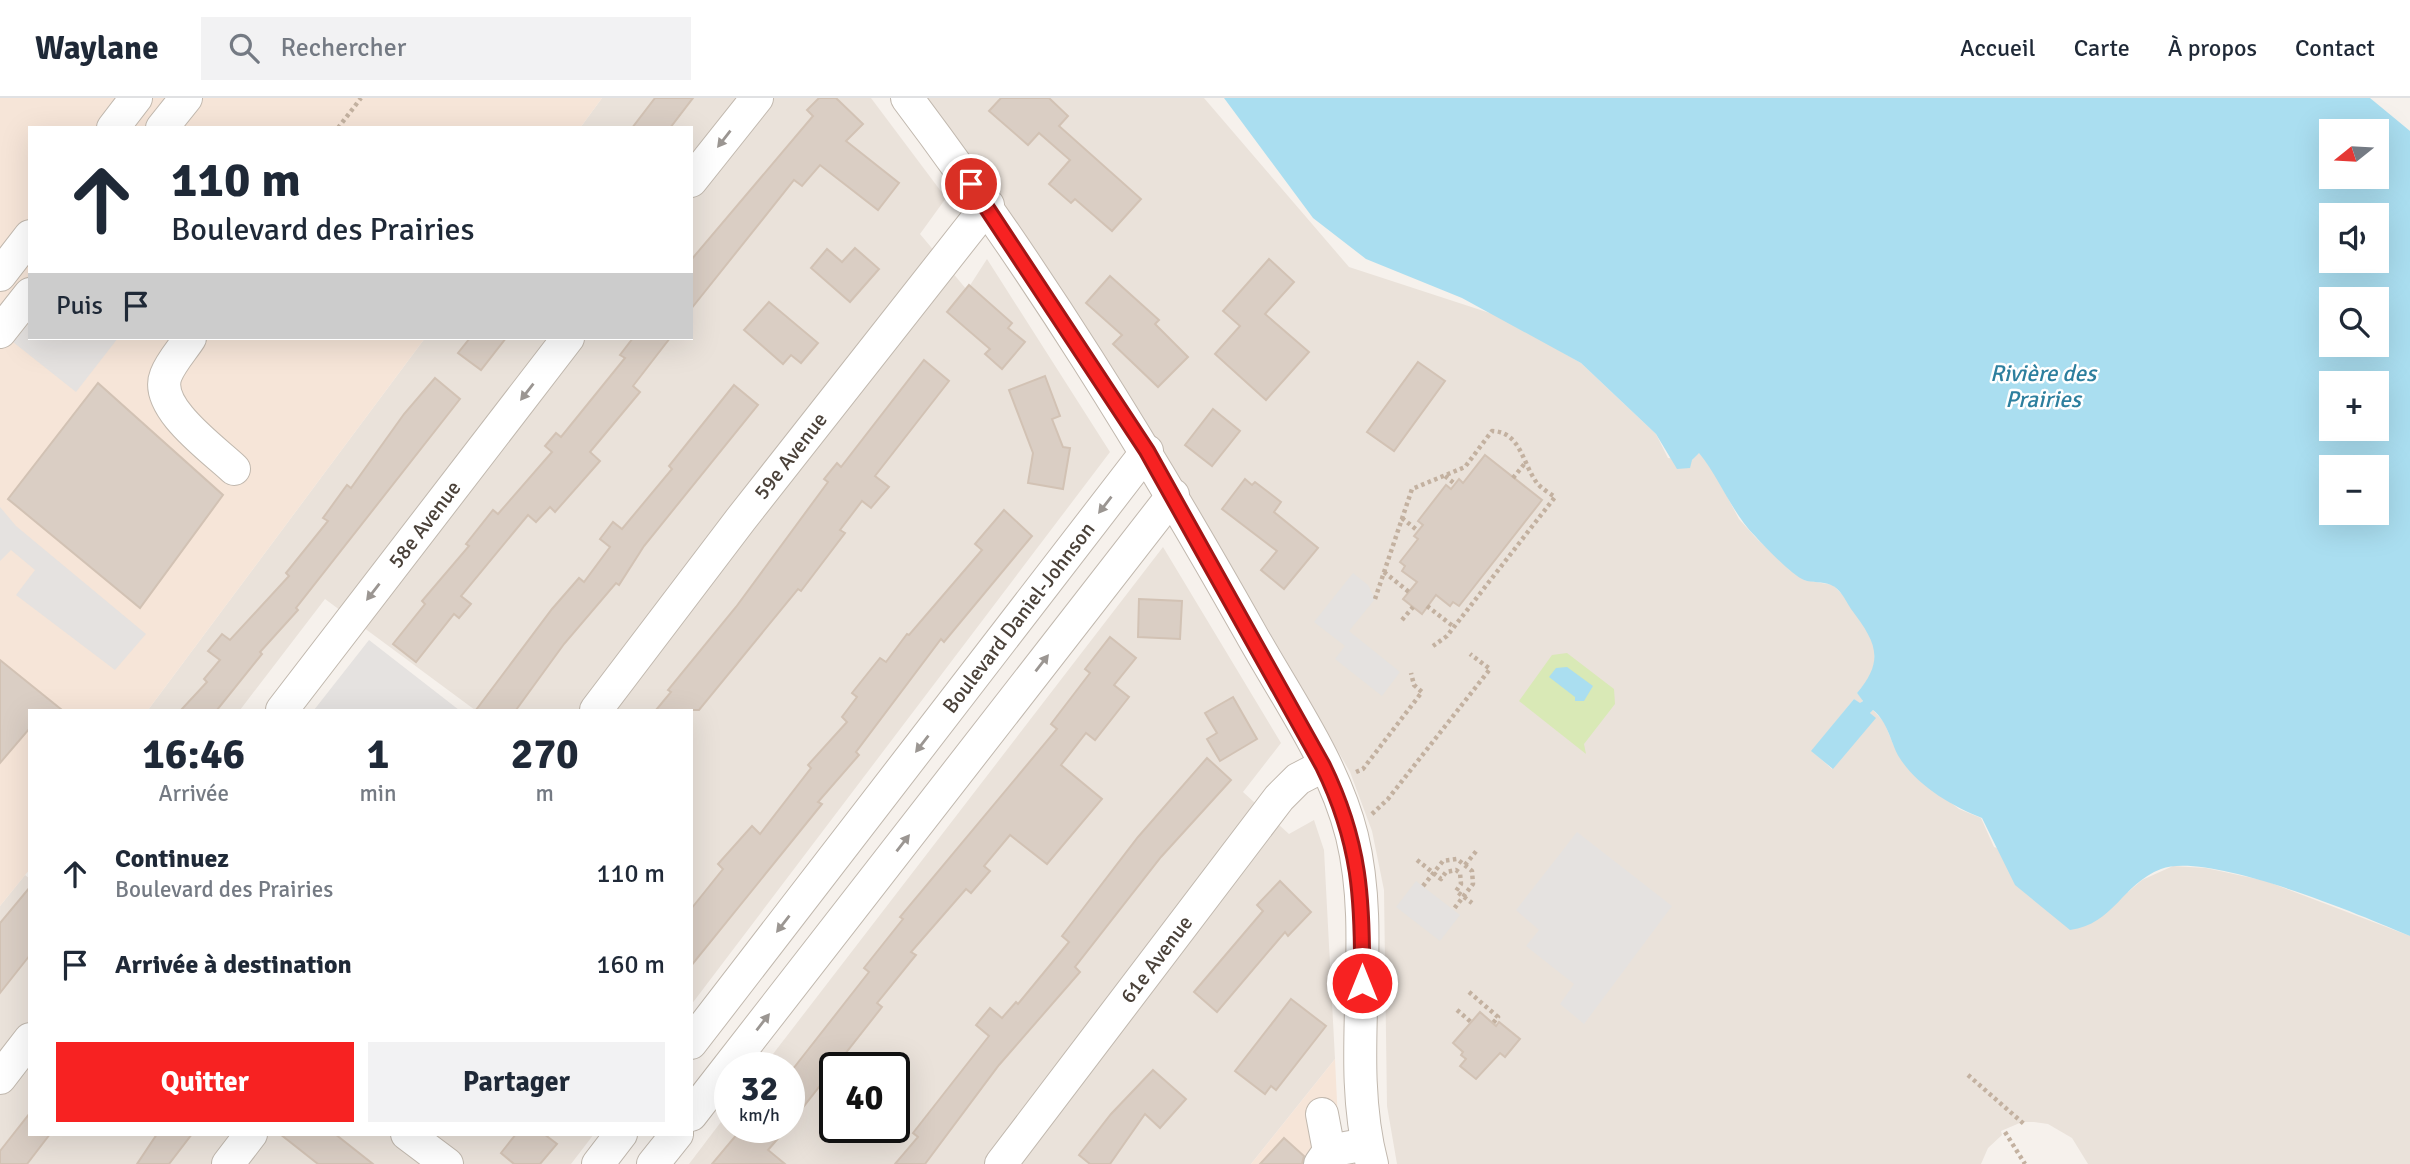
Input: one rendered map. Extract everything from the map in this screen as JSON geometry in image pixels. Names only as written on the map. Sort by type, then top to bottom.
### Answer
[{"type":"street","points":[[115,126],[136,98]]},
{"type":"street","points":[[164,126],[187,98]]},
{"type":"street","points":[[187,98],[194,126]]},
{"type":"street","points":[[693,178],[757,98]]},
{"type":"street","points":[[906,98],[988,205],[1147,451],[1258,647],[1336,771],[1360,888],[1361,1071],[1370,1154],[1325,1158],[1322,1114]]},
{"type":"street","name":"59e Avenue","points":[[597,709],[750,508],[988,205]]},
{"type":"street","points":[[0,275],[28,239]]},
{"type":"street","points":[[0,332],[28,297]]},
{"type":"street","points":[[189,340],[165,376],[164,392],[170,408],[234,469]]},
{"type":"street","name":"58e Avenue","points":[[283,709],[566,340]]},
{"type":"street","name":"Boulevard Daniel-Johnson","points":[[732,1052],[697,1035],[1147,451]]},
{"type":"street","points":[[740,1052],[1173,495]]},
{"type":"street","name":"61e Avenue","points":[[1000,1164],[1279,799],[1298,779],[1336,771]]},
{"type":"street","points":[[892,783],[925,813]]},
{"type":"street","points":[[0,1078],[28,1042]]},
{"type":"street","points":[[693,1112],[714,1086]]},
{"type":"street","points":[[228,1164],[249,1136]]},
{"type":"street","points":[[410,1136],[447,1164]]},
{"type":"street","points":[[598,1164],[619,1136]]},
{"type":"street","points":[[653,1164],[675,1136]]},
{"type":"path","points":[[340,126],[361,98]]},
{"type":"path","points":[[1375,599],[1412,489],[1465,467],[1492,431],[1504,432],[1514,440],[1538,484],[1555,497],[1447,636],[1433,646]]},
{"type":"path","points":[[1513,478],[1526,462]]},
{"type":"path","points":[[1445,476],[1455,484]]},
{"type":"path","points":[[1536,507],[1543,512]]},
{"type":"path","points":[[1402,518],[1418,531]]},
{"type":"path","points":[[1384,572],[1409,592]]},
{"type":"path","points":[[1402,620],[1413,607]]},
{"type":"path","points":[[1427,607],[1454,626]]},
{"type":"path","points":[[1365,819],[1388,799],[1490,669],[1470,654]]},
{"type":"path","points":[[1336,771],[1363,769],[1422,692],[1414,685],[1411,673]]},
{"type":"path","points":[[1465,865],[1478,849]]},
{"type":"path","points":[[1423,886],[1443,861],[1457,859],[1465,865],[1472,871],[1473,884],[1453,910]]},
{"type":"path","points":[[1417,860],[1441,879],[1446,872],[1456,870],[1460,873],[1461,884],[1456,891],[1472,903]]},
{"type":"path","points":[[1469,992],[1498,1017],[1493,1023]]},
{"type":"path","points":[[1457,1010],[1471,1022]]},
{"type":"path","points":[[1968,1074],[2024,1124]]},
{"type":"path","points":[[2005,1132],[2025,1164]]},
{"type":"shaded area","points":[[0,98],[602,98],[581,126],[28,126],[28,340],[424,340],[149,709],[28,709],[28,871],[0,906]]},
{"type":"shaded area","points":[[602,98],[871,98],[946,198],[920,234],[967,290],[987,259],[1110,452],[693,1002],[693,709],[474,709],[325,599],[241,709],[149,709],[424,340],[693,340],[693,126],[581,126]]},
{"type":"shaded area","points":[[914,98],[1204,98],[1349,267],[1499,316],[1581,363],[1656,434],[1668,458],[1692,460],[1699,452],[1713,470],[1739,519],[1758,540],[1804,580],[1833,585],[1842,594],[1867,627],[1874,646],[1875,663],[1869,679],[1857,693],[1863,700],[1860,704],[1854,699],[1812,751],[1832,769],[1875,718],[1870,713],[1873,710],[1884,722],[1893,744],[1915,775],[1959,809],[1981,818],[1994,847],[2128,892],[2142,880],[2173,866],[2206,868],[2266,881],[2410,936],[2410,1164],[2088,1164],[2072,1138],[2048,1124],[2022,1122],[2001,1131],[2002,1135],[1988,1148],[1981,1164],[1397,1164],[1387,1106],[1384,890],[1372,831],[1350,772],[1265,624]]},
{"type":"shaded area","points":[[28,323],[28,340],[116,340],[76,392],[13,342]]},
{"type":"shaded area","points":[[0,507],[16,526],[146,634],[115,670],[16,595],[35,570],[11,550],[0,561]]},
{"type":"shaded area","points":[[1163,547],[1281,743],[1243,792],[1289,834],[1314,820],[1324,850],[1335,1059],[1251,1164],[689,1164],[714,1131],[714,1143],[805,1143],[805,1052],[775,1052]]},
{"type":"shaded area","points":[[1353,573],[1368,585],[1375,599],[1349,631],[1400,672],[1382,696],[1335,659],[1345,646],[1314,622]]},
{"type":"shaded area","points":[[369,640],[458,709],[315,709]]},
{"type":"shaded area","points":[[1577,832],[1672,906],[1584,1024],[1560,1004],[1574,984],[1526,946],[1539,930],[1516,910]]},
{"type":"shaded area","points":[[25,875],[28,877],[28,1136],[592,1136],[571,1164],[0,1164],[0,906]]},
{"type":"shaded area","points":[[1416,881],[1460,915],[1440,941],[1396,907]]},
{"type":"shaded area","points":[[1335,1059],[1340,1164],[1251,1164]]},
{"type":"green space","points":[[1567,653],[1614,689],[1615,704],[1584,744],[1586,754],[1519,701],[1552,655]]},
{"type":"water","name":"Rivière des Prairies","points":[[1224,98],[2370,98],[2410,131],[2410,936],[2285,888],[2213,869],[2183,866],[2161,869],[2148,876],[2097,920],[2070,930],[2015,885],[1982,818],[1936,794],[1915,777],[1899,757],[1882,720],[1873,710],[1870,713],[1876,718],[1833,769],[1811,751],[1854,699],[1860,703],[1863,701],[1857,693],[1872,670],[1874,650],[1871,641],[1838,589],[1799,577],[1756,537],[1699,453],[1692,460],[1690,468],[1677,469],[1656,434],[1581,363],[1462,298],[1366,259],[1313,218]]},
{"type":"water","points":[[1567,667],[1593,686],[1584,701],[1575,701],[1575,697],[1549,677],[1556,668]]},
{"type":"building","points":[[655,98],[693,98],[672,126],[634,126]]},
{"type":"building","points":[[819,98],[836,98],[863,124],[846,141],[899,183],[878,210],[820,165],[802,186],[794,180],[693,306],[693,258],[813,116],[807,110]]},
{"type":"building","points":[[1001,98],[1049,98],[1068,116],[1059,126],[1141,199],[1112,231],[1075,199],[1071,203],[1049,184],[1070,160],[1039,133],[1028,145],[989,111]]},
{"type":"building","points":[[855,248],[879,269],[850,302],[811,268],[827,249],[842,262]]},
{"type":"building","points":[[1269,259],[1294,282],[1265,314],[1309,352],[1266,400],[1215,354],[1240,326],[1223,311]]},
{"type":"building","points":[[1110,276],[1159,320],[1155,324],[1188,357],[1158,387],[1113,344],[1122,335],[1086,303]]},
{"type":"building","points":[[969,285],[1012,323],[1008,328],[1025,342],[1002,369],[985,354],[990,349],[947,312]]},
{"type":"building","points":[[769,302],[818,343],[801,363],[791,355],[783,364],[744,330]]},
{"type":"building","points":[[468,340],[504,340],[481,370],[458,353]]},
{"type":"building","points":[[631,340],[668,340],[633,386],[640,392],[590,452],[600,461],[555,512],[550,507],[536,522],[528,515],[461,596],[471,604],[459,618],[454,614],[416,662],[393,644],[425,604],[422,601],[469,546],[466,544],[493,510],[498,514],[552,452],[545,446],[556,433],[561,437],[625,358],[620,355]]},
{"type":"building","points":[[924,360],[949,381],[875,476],[889,487],[871,508],[862,501],[840,530],[845,533],[801,591],[798,589],[699,710],[657,709],[671,692],[668,690],[736,607],[828,482],[824,479],[837,463],[841,467]]},
{"type":"building","points":[[1418,362],[1445,381],[1394,451],[1367,432]]},
{"type":"building","points":[[1045,376],[1060,416],[1052,419],[1063,447],[1070,448],[1063,489],[1028,483],[1033,453],[1009,390]]},
{"type":"building","points":[[435,378],[460,399],[296,608],[298,610],[260,652],[262,654],[218,709],[182,709],[207,682],[204,679],[220,660],[208,651],[222,634],[230,640],[289,576],[286,573],[328,521],[323,518],[347,485],[351,488],[404,414]]},
{"type":"building","points":[[98,383],[223,495],[140,608],[8,499]]},
{"type":"building","points":[[734,385],[758,405],[644,546],[619,585],[616,583],[564,644],[517,709],[477,709],[552,609],[579,578],[584,582],[610,547],[600,539],[613,522],[622,529],[672,469],[669,466]]},
{"type":"building","points":[[1213,409],[1240,431],[1212,466],[1185,445]]},
{"type":"building","points":[[1485,455],[1542,500],[1459,606],[1453,602],[1450,606],[1436,595],[1422,614],[1403,599],[1417,582],[1402,571],[1405,566],[1400,562],[1418,539],[1414,536],[1423,525],[1418,521],[1446,485],[1451,489],[1459,479],[1463,483]]},
{"type":"building","points":[[1245,479],[1252,485],[1255,482],[1281,502],[1274,512],[1318,548],[1284,589],[1261,570],[1277,551],[1222,509]]},
{"type":"building","points":[[1004,510],[1032,536],[944,642],[941,639],[856,752],[859,755],[818,802],[822,804],[693,964],[693,906],[723,869],[718,864],[752,826],[760,834],[811,768],[808,765],[847,722],[842,717],[857,697],[852,693],[880,658],[886,662],[907,634],[909,635],[982,550],[975,544]]},
{"type":"building","points":[[1139,599],[1182,601],[1180,639],[1138,637]]},
{"type":"building","points":[[1110,637],[1136,658],[1114,685],[1129,697],[1095,740],[1086,733],[1061,765],[1102,799],[1047,864],[1010,835],[984,866],[990,871],[971,893],[966,889],[911,952],[916,955],[877,1003],[882,1007],[847,1052],[819,1052],[819,1087],[805,1105],[805,1054],[869,972],[864,968],[903,919],[900,917],[1057,729],[1051,724],[1090,673],[1085,669]]},
{"type":"building","points":[[0,660],[61,709],[28,709],[28,730],[0,763]]},
{"type":"building","points":[[1233,697],[1257,739],[1220,761],[1207,739],[1217,733],[1205,713]]},
{"type":"building","points":[[1207,758],[1231,780],[1161,857],[1075,967],[1080,972],[999,1065],[925,1164],[895,1164],[918,1137],[913,1133],[989,1036],[976,1025],[990,1008],[1002,1018],[1016,1002],[1018,1004],[1069,942],[1062,936],[1138,837]]},
{"type":"building","points":[[1280,881],[1311,912],[1288,936],[1285,932],[1217,1012],[1194,992],[1263,911],[1257,905]]},
{"type":"building","points":[[28,889],[28,958],[0,993],[0,923]]},
{"type":"building","points":[[1291,999],[1326,1026],[1276,1090],[1271,1086],[1265,1094],[1235,1071]]},
{"type":"building","points":[[1480,1012],[1496,1026],[1499,1022],[1520,1039],[1505,1057],[1500,1053],[1476,1079],[1460,1066],[1466,1059],[1453,1043]]},
{"type":"building","points":[[1153,1070],[1186,1099],[1160,1128],[1145,1114],[1110,1164],[1090,1164],[1079,1155],[1111,1114]]},
{"type":"building","points":[[28,1116],[28,1136],[48,1136],[27,1164],[0,1164],[0,1151]]},
{"type":"building","points":[[156,1136],[190,1136],[169,1164],[137,1164]]},
{"type":"building","points":[[283,1136],[338,1136],[373,1164],[318,1164]]},
{"type":"building","points":[[514,1136],[547,1136],[557,1144],[540,1164],[514,1164],[501,1153]]},
{"type":"building","points":[[1284,1138],[1304,1156],[1302,1164],[1260,1164]]},
{"type":"building","points":[[730,1143],[774,1143],[768,1150],[785,1164],[712,1164]]},
{"type":"route","points":[[971,184],[988,205],[1147,451],[1305,729],[1349,825],[1360,888],[1362,983]]}]
